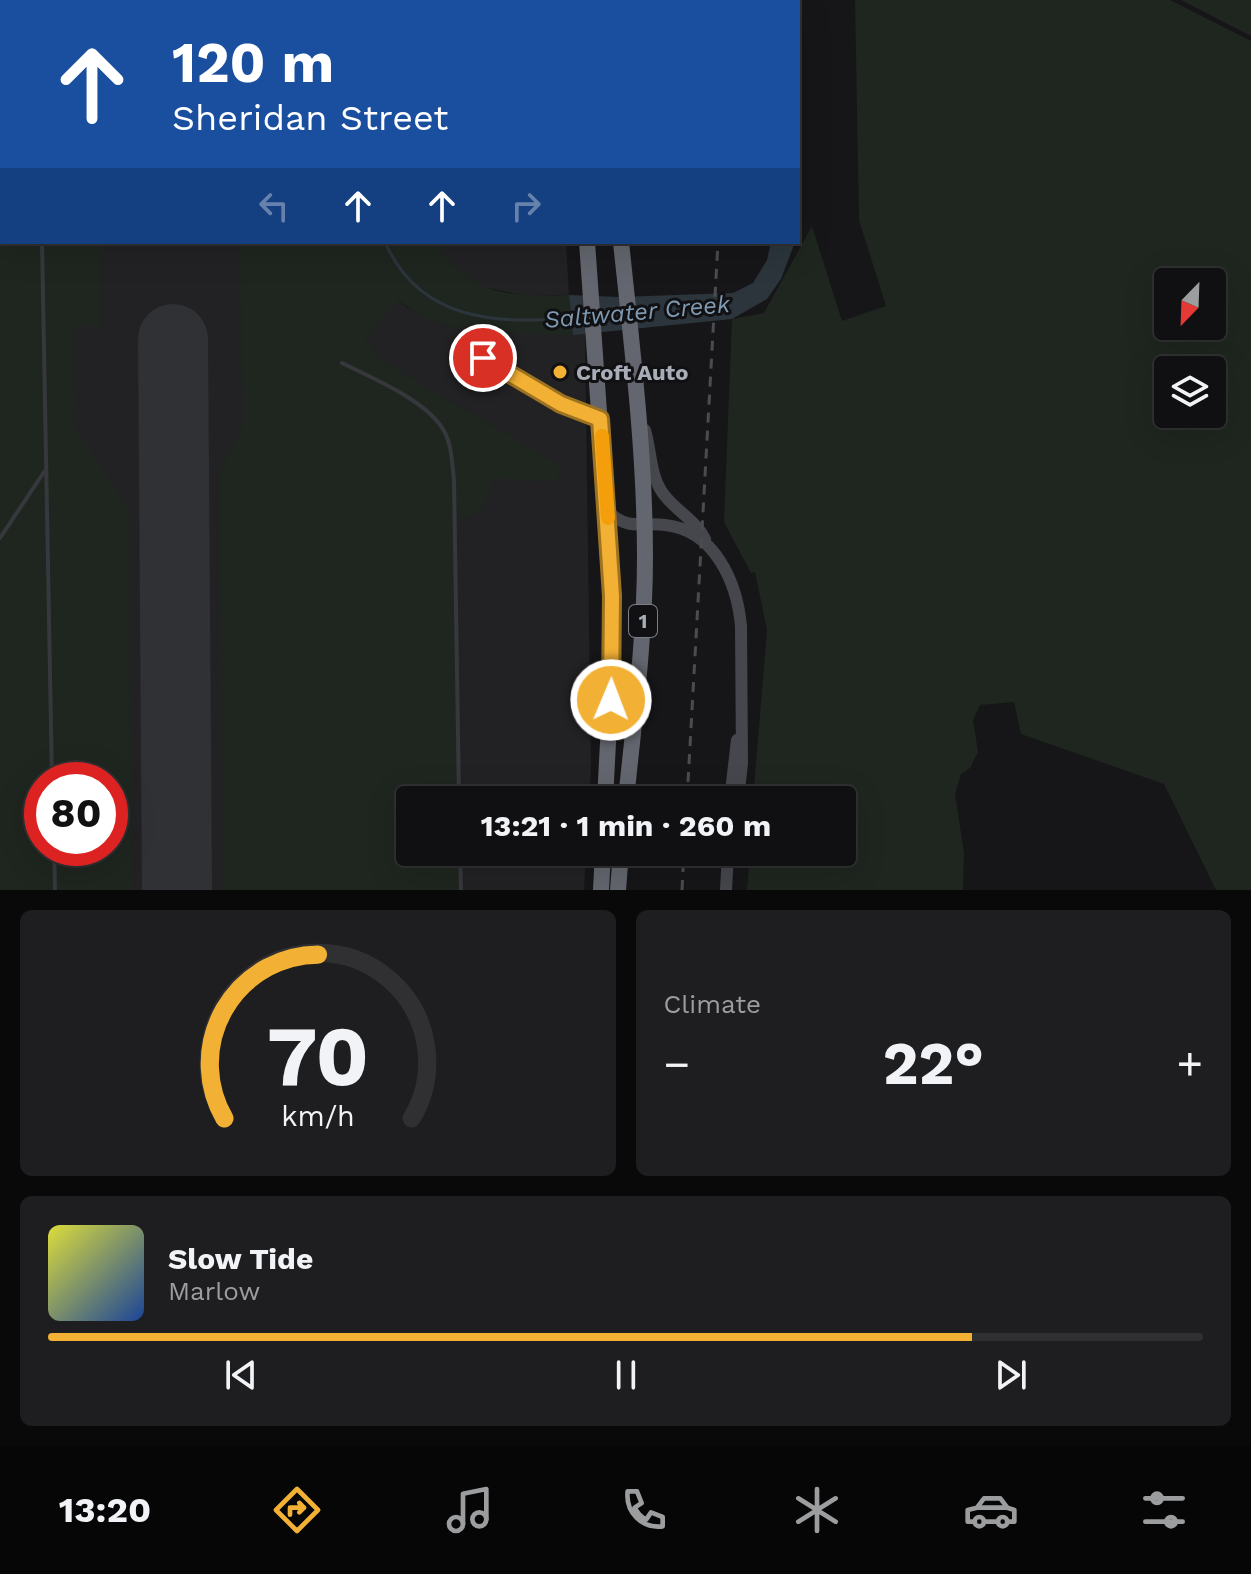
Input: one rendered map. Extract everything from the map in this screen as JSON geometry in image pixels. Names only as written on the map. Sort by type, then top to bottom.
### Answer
[{"type":"highway","name":"1","points":[[587,244],[607,511],[612,659],[606,786]]},
{"type":"highway","name":"1","points":[[621,244],[639,412],[644,526],[641,646],[627,786]]},
{"type":"highway","points":[[601,890],[602,866]]},
{"type":"highway","points":[[618,890],[620,866]]},
{"type":"street","points":[[639,412],[659,489],[701,531],[731,581],[740,609],[742,763],[740,786]]},
{"type":"street","points":[[607,511],[621,522],[675,527],[701,539],[711,549]]},
{"type":"street","points":[[731,786],[742,711]]},
{"type":"street","points":[[726,890],[728,866]]},
{"type":"lane","points":[[42,244],[52,762]]},
{"type":"lane","points":[[483,358],[561,404],[600,419]]},
{"type":"lane","points":[[342,363],[433,415],[450,446],[454,480],[459,786]]},
{"type":"lane","points":[[0,538],[45,470]]},
{"type":"lane","points":[[54,866],[55,890]]},
{"type":"lane","points":[[460,866],[461,890]]},
{"type":"shaded area","points":[[855,0],[1170,0],[1251,41],[1251,890],[1216,890],[1164,784],[1021,734],[1014,702],[980,705],[973,720],[978,752],[970,768],[961,774],[955,794],[964,853],[963,890],[747,890],[749,866],[856,866],[856,786],[754,786],[767,630],[755,572],[751,573],[724,522],[732,319],[764,313],[812,226],[842,321],[886,306],[859,220]]},
{"type":"shaded area","points":[[1181,0],[1251,0],[1251,36]]},
{"type":"shaded area","points":[[0,244],[362,244],[384,284],[407,308],[445,324],[487,333],[585,334],[590,786],[396,786],[396,866],[585,866],[584,890],[0,890]]},
{"type":"shaded area","points":[[0,244],[100,244],[101,326],[74,326],[75,426],[129,510],[132,890],[0,890]]},
{"type":"shaded area","points":[[240,244],[440,244],[463,274],[494,290],[511,294],[569,295],[573,335],[505,334],[457,328],[415,312],[398,299],[366,339],[374,352],[389,365],[556,463],[561,471],[557,479],[550,482],[494,478],[480,511],[455,518],[459,786],[396,786],[396,866],[460,866],[461,890],[224,890],[219,473],[243,425]]},
{"type":"shaded area","points":[[440,244],[566,244],[569,295],[526,296],[483,287],[461,274]]},
{"type":"water","points":[[771,244],[794,244],[781,279],[767,299],[732,319],[573,335],[569,295],[619,297],[733,293],[753,283],[767,260]]},
{"type":"waterway","name":"Saltwater Creek","points":[[386,244],[400,268],[418,288],[440,303],[489,318],[573,318]]},
{"type":"runway","points":[[173,339],[177,890]]},
{"type":"railway","points":[[688,786],[718,244]]},
{"type":"railway","points":[[682,890],[683,866]]},
{"type":"slow traffic","points":[[602,436],[608,518]]},
{"type":"place","name":"Croft Auto","points":[[560,372]]},
{"type":"route","points":[[483,358],[561,404],[600,419],[612,596],[611,700]]}]
